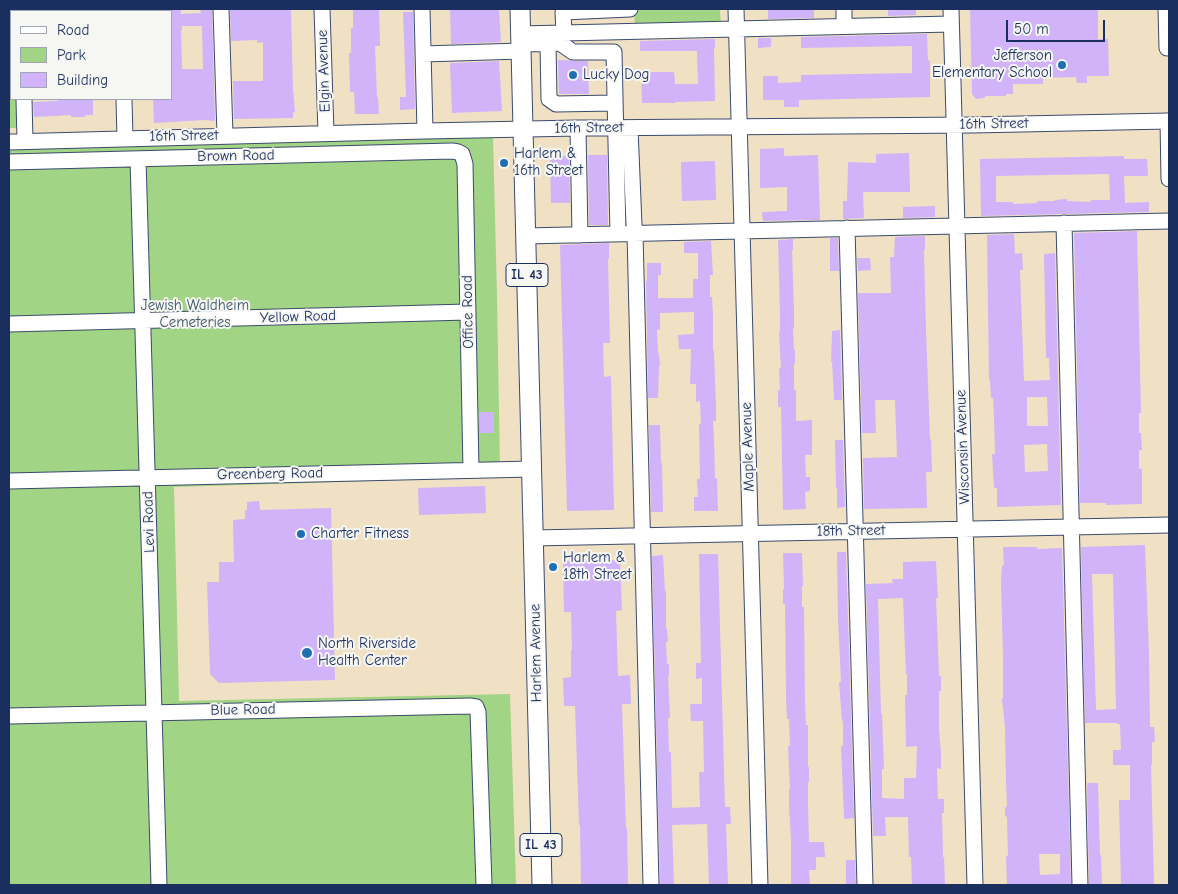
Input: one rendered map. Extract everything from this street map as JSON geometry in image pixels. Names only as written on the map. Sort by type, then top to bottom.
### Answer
[{"type":"main road","name":"IL 43","points":[[520,9],[526,236]]},
{"type":"main road","name":"Harlem Avenue","points":[[526,236],[542,885]]},
{"type":"street","points":[[221,9],[225,136]]},
{"type":"street","name":"Elgin Avenue","points":[[322,9],[326,133]]},
{"type":"street","points":[[422,9],[425,131]]},
{"type":"street","points":[[564,33],[563,12],[630,9],[630,31]]},
{"type":"street","name":"Maple Avenue","points":[[736,9],[760,885]]},
{"type":"street","points":[[844,9],[844,26]]},
{"type":"street","points":[[423,54],[521,43],[564,33],[844,26],[951,16]]},
{"type":"street","name":"Wisconsin Avenue","points":[[951,16],[974,885]]},
{"type":"street","points":[[1167,17],[1167,48]]},
{"type":"street","points":[[614,31],[616,103],[623,128],[635,233],[652,885]]},
{"type":"street","points":[[521,43],[560,43],[573,52],[614,52]]},
{"type":"street","points":[[548,44],[549,99],[556,104],[616,103]]},
{"type":"street","points":[[24,100],[25,141]]},
{"type":"street","points":[[124,100],[125,138]]},
{"type":"street","points":[[1168,121],[1169,179]]},
{"type":"street","name":"16th Street","points":[[9,142],[578,128],[1168,121]]},
{"type":"street","points":[[578,128],[580,235]]},
{"type":"street","points":[[618,234],[623,128]]},
{"type":"street","name":"Brown Road","points":[[9,162],[452,151],[462,154]]},
{"type":"street","name":"Office Road","points":[[462,154],[466,164],[471,470]]},
{"type":"street","name":"Levi Road","points":[[138,159],[159,885]]},
{"type":"street","points":[[526,236],[1169,221]]},
{"type":"street","points":[[1064,223],[1080,885]]},
{"type":"street","points":[[847,228],[865,885]]},
{"type":"street","name":"Yellow Road","points":[[9,324],[468,312]]},
{"type":"street","name":"Greenberg Road","points":[[9,481],[532,468]]},
{"type":"street","name":"18th Street","points":[[533,538],[1169,525]]},
{"type":"street","name":"Blue Road","points":[[9,716],[476,707],[478,712],[484,885]]},
{"type":"green space","points":[[9,9],[15,9],[10,10],[10,100],[18,100],[19,128],[9,128]]},
{"type":"green space","points":[[634,9],[720,9],[721,28],[635,30]]},
{"type":"green space","name":"Jewish Waldheim Cemeteries","points":[[493,137],[500,469],[505,477],[174,487],[179,701],[510,694],[516,885],[9,885],[9,149]]},
{"type":"building","points":[[171,9],[181,9],[181,14],[201,13],[200,9],[212,9],[215,121],[154,123],[153,100],[172,100]],"holes":[[[182,26],[202,26],[203,69],[182,69]]]},
{"type":"building","points":[[230,9],[291,9],[295,112],[293,113],[293,118],[234,119],[233,81],[263,81],[263,42],[257,43],[257,40],[231,41]]},
{"type":"building","points":[[353,9],[379,9],[380,46],[375,46],[379,114],[355,114],[354,92],[350,92],[349,53],[351,53]]},
{"type":"building","points":[[450,9],[499,9],[501,42],[451,44]]},
{"type":"building","points":[[768,9],[814,9],[814,18],[768,19]]},
{"type":"building","points":[[888,9],[916,9],[916,15],[888,16]]},
{"type":"building","points":[[970,9],[1098,9],[1098,39],[1108,39],[1109,76],[1087,76],[1087,83],[1077,83],[1076,77],[1043,78],[1043,84],[1013,84],[1013,94],[986,96],[976,99],[972,94]]},
{"type":"building","points":[[403,12],[413,12],[415,109],[400,110],[400,97],[406,97]]},
{"type":"building","points":[[927,34],[928,61],[930,60],[930,97],[799,100],[799,107],[784,107],[784,100],[763,100],[763,76],[778,76],[778,83],[801,82],[801,75],[912,73],[912,46],[801,48],[801,37]]},
{"type":"building","points":[[758,38],[771,38],[771,47],[758,48]]},
{"type":"building","points":[[715,39],[715,101],[642,103],[641,72],[674,72],[675,84],[698,84],[697,51],[640,51],[640,41]]},
{"type":"building","name":"Lucky Dog","points":[[558,60],[588,61],[589,94],[559,94]]},
{"type":"building","points":[[499,61],[502,111],[452,113],[450,64]]},
{"type":"building","points":[[93,100],[93,115],[85,115],[85,117],[71,117],[71,115],[34,117],[33,102]]},
{"type":"building","points":[[784,148],[784,156],[818,155],[820,220],[763,221],[762,212],[787,211],[787,187],[760,188],[760,149]]},
{"type":"building","points":[[909,153],[910,192],[863,192],[864,218],[843,219],[843,201],[847,201],[848,162],[876,163],[876,154]]},
{"type":"building","points":[[588,155],[607,155],[608,225],[589,225]]},
{"type":"building","points":[[550,156],[569,156],[570,203],[551,203]]},
{"type":"building","points":[[1124,156],[1124,159],[1147,159],[1148,176],[1124,176],[1125,203],[1149,202],[1149,212],[981,216],[980,159]],"holes":[[[1109,174],[1110,200],[1091,200],[1091,202],[1067,201],[1067,199],[1013,204],[1013,202],[996,202],[996,176]]]},
{"type":"building","points":[[715,161],[716,200],[682,201],[681,162]]},
{"type":"building","points":[[935,206],[935,217],[903,218],[903,207]]},
{"type":"building","points":[[1137,231],[1141,413],[1139,413],[1139,433],[1141,433],[1142,450],[1139,450],[1139,469],[1142,469],[1142,504],[1106,505],[1106,503],[1080,503],[1074,233]]},
{"type":"building","points":[[1014,234],[1015,254],[1022,253],[1023,270],[1020,270],[1024,381],[1050,380],[1049,358],[1046,358],[1044,254],[1055,253],[1061,505],[997,507],[997,488],[994,488],[992,454],[995,454],[993,398],[991,398],[989,380],[987,235]],"holes":[[[1027,397],[1047,397],[1048,426],[1027,426]],[[1047,444],[1048,471],[1025,472],[1024,445]]]},
{"type":"building","points":[[925,236],[926,331],[932,472],[926,472],[927,508],[864,509],[863,458],[897,457],[895,400],[875,400],[876,433],[862,433],[858,293],[891,293],[890,257],[894,257],[895,237]]},
{"type":"building","points":[[830,238],[838,238],[839,271],[830,271]]},
{"type":"building","points":[[793,239],[796,421],[812,420],[812,455],[805,455],[806,477],[810,477],[810,491],[805,492],[806,509],[783,510],[781,407],[778,407],[778,390],[780,390],[779,368],[781,368],[778,240]]},
{"type":"building","points":[[711,241],[713,275],[710,275],[710,297],[712,297],[713,314],[716,406],[716,421],[713,421],[718,511],[694,511],[694,497],[698,497],[697,479],[700,479],[700,401],[696,402],[696,384],[690,384],[691,349],[679,349],[678,335],[694,334],[694,312],[660,313],[660,329],[657,330],[660,366],[658,398],[648,398],[647,263],[661,263],[661,275],[658,275],[658,298],[693,298],[693,279],[698,279],[698,253],[684,253],[684,242]]},
{"type":"building","points":[[609,243],[610,343],[603,343],[604,377],[611,376],[614,510],[567,511],[560,245]]},
{"type":"building","points":[[857,258],[870,258],[871,270],[858,271]]},
{"type":"building","points":[[840,330],[842,400],[834,400],[831,362],[832,331]]},
{"type":"building","points":[[479,412],[494,412],[494,433],[480,433]]},
{"type":"building","points":[[649,425],[660,425],[663,512],[651,512]]},
{"type":"building","points":[[835,440],[843,440],[845,507],[837,508],[837,488]]},
{"type":"building","points":[[485,486],[486,513],[419,515],[418,488]]},
{"type":"building","points":[[259,501],[260,510],[331,508],[335,680],[219,683],[210,674],[207,582],[219,582],[219,562],[234,562],[233,520],[245,519],[247,502]]},
{"type":"building","points":[[1145,545],[1150,727],[1154,727],[1155,742],[1152,742],[1151,765],[1154,885],[1121,885],[1119,800],[1130,800],[1130,765],[1113,765],[1113,750],[1121,750],[1120,724],[1085,723],[1081,547]],"holes":[[[1092,574],[1113,574],[1116,709],[1096,710]]]},
{"type":"building","points":[[1003,547],[1062,548],[1071,885],[1007,885],[1005,728],[1002,699],[1001,584],[1002,566],[1004,565]],"holes":[[[1039,854],[1060,854],[1060,874],[1040,875]]]},
{"type":"building","points":[[837,552],[846,552],[854,818],[844,819],[841,746],[843,746],[843,721],[839,682],[841,682]]},
{"type":"building","points":[[783,553],[802,553],[805,703],[806,725],[808,725],[809,842],[824,842],[825,857],[816,857],[816,870],[809,870],[810,885],[791,885],[788,746],[790,746],[786,698]]},
{"type":"building","points":[[699,554],[718,554],[725,807],[730,807],[731,824],[726,824],[728,885],[709,885],[707,824],[672,825],[674,885],[660,885],[652,556],[663,555],[666,591],[668,642],[666,642],[667,664],[669,664],[670,718],[668,718],[672,808],[700,807],[699,772],[704,772],[703,721],[691,721],[690,704],[702,704],[702,678],[696,679],[696,663],[701,663]]},
{"type":"building","points":[[620,560],[622,610],[616,611],[618,676],[630,675],[631,704],[622,704],[628,885],[581,885],[575,706],[564,706],[563,678],[571,677],[572,650],[571,612],[564,612],[563,561]]},
{"type":"building","points":[[936,561],[939,676],[941,676],[939,731],[941,769],[937,768],[938,799],[944,799],[944,813],[942,813],[945,885],[912,885],[908,817],[885,817],[886,836],[873,836],[866,584],[893,583],[892,579],[903,579],[903,562]],"holes":[[[903,598],[906,747],[917,746],[916,778],[904,778],[904,799],[882,798],[882,769],[884,769],[878,599]]]},
{"type":"building","points":[[1087,783],[1098,783],[1102,885],[1089,885]]},
{"type":"building","points":[[846,860],[855,860],[856,885],[846,885]]},
{"type":"place","name":"Jefferson Elementary School","points":[[1062,65]]},
{"type":"place","name":"Lucky Dog","points":[[573,75]]},
{"type":"place","name":"Harlem & 16th Street","points":[[504,163]]},
{"type":"place","name":"Charter Fitness","points":[[301,534]]},
{"type":"place","name":"Harlem & 18th Street","points":[[553,567]]},
{"type":"place","name":"North Riverside Health Center","points":[[307,653]]}]
